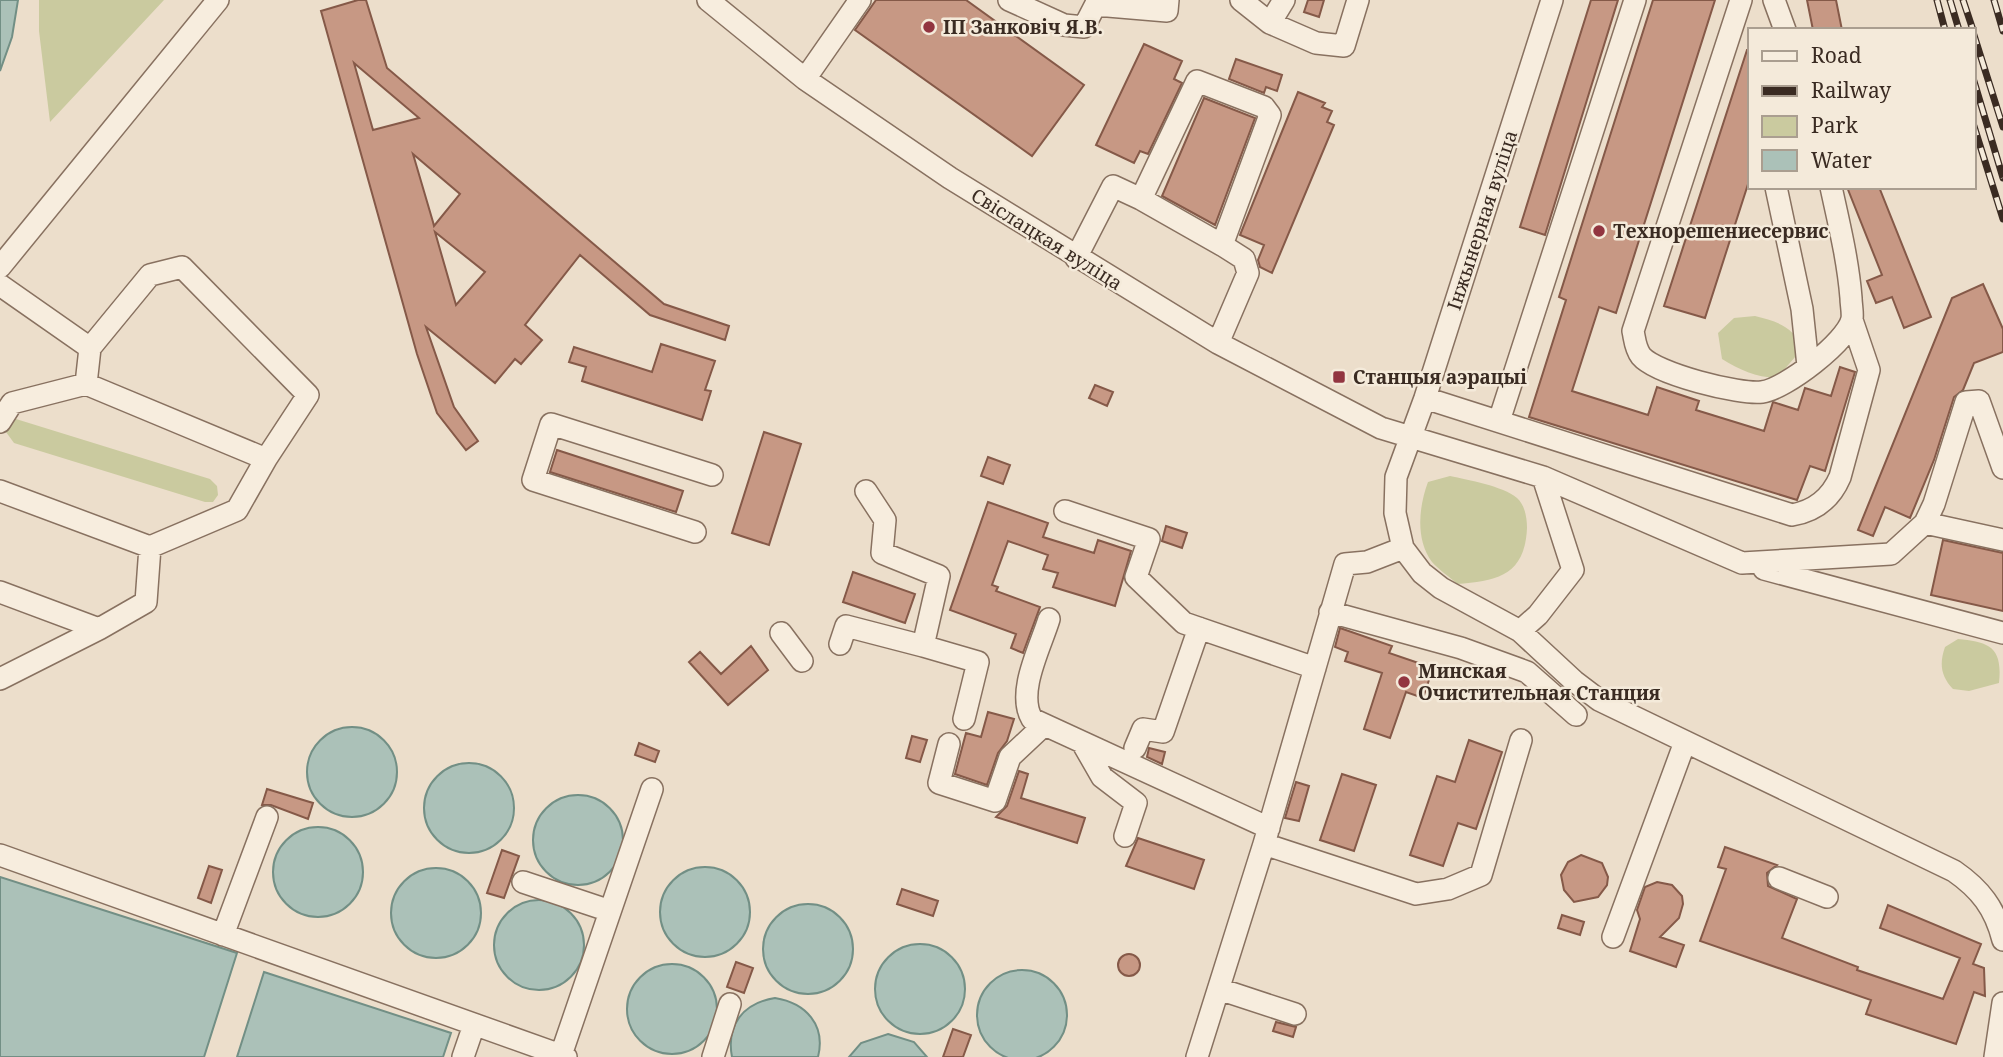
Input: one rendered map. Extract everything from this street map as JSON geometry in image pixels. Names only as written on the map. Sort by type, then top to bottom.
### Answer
[{"type":"street","points":[[0,267],[218,0]]},
{"type":"street","name":"Свіслацкая вуліца","points":[[708,0],[805,79],[950,178],[1218,343],[1381,428],[1543,477],[1742,562],[2003,633]]},
{"type":"street","points":[[805,79],[860,0]]},
{"type":"street","points":[[1009,0],[1064,25],[1084,27],[1097,3],[1167,11],[1168,0]]},
{"type":"street","points":[[1241,0],[1270,23],[1316,43],[1344,46],[1358,0]]},
{"type":"street","points":[[1270,23],[1284,0]]},
{"type":"street","name":"Інжынерная вуліца","points":[[1402,548],[1395,513],[1396,477],[1425,398],[1552,0]]},
{"type":"street","points":[[1499,421],[1635,0]]},
{"type":"street","points":[[1741,0],[1633,331],[1636,347],[1643,358],[1656,367],[1744,394],[1766,392],[1808,366],[1841,337],[1852,320]]},
{"type":"street","points":[[1774,0],[1784,28]]},
{"type":"street","points":[[1141,199],[1197,81],[1264,107],[1270,115],[1269,123],[1222,245]]},
{"type":"street","points":[[1076,258],[1113,186],[1222,245],[1244,259],[1248,273],[1218,343]]},
{"type":"street","points":[[1776,189],[1802,309],[1808,366]]},
{"type":"street","points":[[1425,398],[1792,515],[1808,512],[1833,492],[1840,477],[1869,370],[1852,320],[1849,265],[1831,189]]},
{"type":"street","points":[[0,491],[150,547],[237,510],[266,459],[308,395],[182,267],[150,275],[90,348],[86,384]]},
{"type":"street","points":[[0,285],[90,348]]},
{"type":"street","points":[[0,422],[12,403],[86,384],[266,459]]},
{"type":"street","points":[[1742,562],[1891,554],[1925,523],[1934,504],[1966,402],[1979,401],[2003,468]]},
{"type":"street","points":[[695,532],[533,480],[551,424],[712,475]]},
{"type":"street","points":[[1520,631],[1538,615],[1573,570],[1543,477]]},
{"type":"street","points":[[866,491],[885,520],[882,554],[939,576],[923,646]]},
{"type":"street","points":[[1065,511],[1149,539],[1136,577],[1184,622],[1315,668]]},
{"type":"street","points":[[1925,523],[2003,540]]},
{"type":"street","points":[[3,675],[99,629],[146,602],[150,547]]},
{"type":"street","points":[[1197,1057],[1266,836],[1345,564],[1367,562],[1402,548],[1411,562],[1441,588],[1520,631],[1574,681],[1599,700],[1954,871],[1985,897],[1998,922],[2003,940]]},
{"type":"street","points":[[0,592],[99,629]]},
{"type":"street","points":[[1330,612],[1461,648],[1527,672],[1576,715]]},
{"type":"street","points":[[1049,619],[1027,695],[1028,711],[1043,726],[1266,836],[1416,894],[1448,889],[1481,875],[1521,740]]},
{"type":"street","points":[[840,644],[846,626],[978,662],[964,719]]},
{"type":"street","points":[[1135,748],[1143,729],[1163,732],[1199,628]]},
{"type":"street","points":[[780,633],[803,661]]},
{"type":"street","points":[[949,744],[939,783],[995,801],[1010,757],[1043,726]]},
{"type":"street","points":[[1613,937],[1685,742]]},
{"type":"street","points":[[1083,744],[1102,777],[1136,803],[1125,836]]},
{"type":"street","points":[[0,855],[564,1056],[652,789]]},
{"type":"street","points":[[223,934],[267,817]]},
{"type":"street","points":[[1779,878],[1827,897]]},
{"type":"street","points":[[523,882],[610,911]]},
{"type":"street","points":[[1219,989],[1295,1014]]},
{"type":"street","points":[[1996,1057],[2003,1003]]},
{"type":"street","points":[[713,1057],[730,1004]]},
{"type":"street","points":[[463,1057],[474,1025]]},
{"type":"green space","points":[[39,0],[164,0],[50,122],[39,31]]},
{"type":"green space","points":[[1755,316],[1790,330],[1802,349],[1777,378],[1748,372],[1722,359],[1718,333],[1734,318]]},
{"type":"green space","points":[[16,419],[210,479],[217,486],[218,495],[213,502],[205,502],[14,443],[6,432],[8,425]]},
{"type":"green space","points":[[1450,476],[1503,490],[1522,504],[1527,524],[1525,544],[1515,566],[1507,572],[1485,581],[1457,584],[1432,562],[1421,533],[1425,491],[1428,482]]},
{"type":"green space","points":[[1958,639],[1978,642],[1991,648],[1998,661],[1999,683],[1969,691],[1953,689],[1942,670],[1942,659],[1945,647]]},
{"type":"water","points":[[0,0],[18,0],[12,37],[0,71]]},
{"type":"water","points":[[352,727],[369,730],[384,740],[394,755],[397,772],[394,789],[384,804],[369,814],[352,817],[335,814],[320,804],[310,789],[307,772],[310,755],[320,740],[335,730]]},
{"type":"water","points":[[469,763],[486,766],[501,776],[511,791],[514,808],[511,825],[501,840],[486,850],[469,853],[452,850],[437,840],[427,825],[424,808],[427,791],[437,776],[452,766]]},
{"type":"water","points":[[578,795],[595,799],[610,808],[619,823],[623,840],[619,857],[610,872],[595,881],[578,885],[561,881],[546,872],[537,857],[533,840],[537,823],[546,808],[561,799]]},
{"type":"water","points":[[318,827],[335,830],[350,840],[360,855],[363,872],[360,889],[350,904],[335,914],[318,917],[301,914],[286,904],[276,889],[273,872],[276,855],[286,840],[301,830]]},
{"type":"water","points":[[705,867],[722,870],[737,880],[747,895],[750,912],[747,929],[737,944],[722,954],[705,957],[688,954],[673,944],[663,929],[660,912],[663,895],[673,880],[688,870]]},
{"type":"water","points":[[436,868],[453,871],[468,881],[478,896],[481,913],[478,930],[468,945],[453,955],[436,958],[419,955],[404,945],[394,930],[391,913],[394,896],[404,881],[419,871]]},
{"type":"water","points":[[0,877],[237,953],[204,1057],[0,1057]]},
{"type":"water","points":[[539,900],[556,903],[571,913],[581,928],[584,945],[581,962],[571,977],[556,987],[539,990],[522,987],[507,977],[497,962],[494,945],[497,928],[507,913],[522,903]]},
{"type":"water","points":[[808,904],[825,907],[840,917],[850,932],[853,949],[850,966],[840,981],[825,991],[808,994],[791,991],[776,981],[766,966],[763,949],[766,932],[776,917],[791,907]]},
{"type":"water","points":[[920,944],[937,947],[952,957],[962,972],[965,989],[962,1006],[952,1021],[937,1031],[920,1034],[903,1031],[888,1021],[878,1006],[875,989],[878,972],[888,957],[903,947]]},
{"type":"water","points":[[672,964],[689,967],[704,977],[714,992],[717,1009],[714,1026],[704,1041],[689,1051],[672,1054],[655,1051],[640,1041],[630,1026],[627,1009],[630,992],[640,977],[655,967]]},
{"type":"water","points":[[1013,971],[1031,971],[1047,978],[1059,990],[1066,1006],[1066,1024],[1059,1040],[1047,1052],[1034,1058],[1010,1058],[997,1052],[985,1040],[978,1024],[978,1006],[985,990],[997,978]]},
{"type":"water","points":[[264,972],[451,1033],[443,1057],[237,1057]]},
{"type":"water","points":[[775,998],[796,1005],[811,1017],[819,1035],[818,1057],[732,1057],[732,1035],[739,1017],[754,1005]]},
{"type":"water","points":[[888,1034],[914,1042],[927,1057],[849,1057],[861,1043]]},
{"type":"building","points":[[366,0],[387,68],[664,304],[729,326],[725,340],[650,315],[580,255],[525,325],[542,340],[521,364],[515,359],[495,383],[426,327],[454,407],[478,441],[466,450],[437,413],[417,354],[321,11]],"holes":[[[354,63],[419,118],[373,130]],[[413,154],[460,194],[434,226]],[[435,232],[485,272],[456,305]]]},
{"type":"building","points":[[876,0],[966,0],[1084,85],[1032,156],[855,30]]},
{"type":"building","points":[[1308,0],[1324,0],[1319,17],[1304,12]]},
{"type":"building","points":[[1591,0],[1618,0],[1545,235],[1520,227]]},
{"type":"building","points":[[1653,0],[1715,0],[1616,313],[1599,307],[1572,391],[1648,415],[1657,387],[1699,401],[1696,410],[1764,431],[1773,402],[1798,410],[1805,388],[1831,396],[1840,367],[1855,372],[1825,471],[1810,466],[1797,500],[1529,417],[1566,300],[1559,297]]},
{"type":"building","points":[[1807,0],[1836,0],[1842,28],[1813,28]]},
{"type":"building","points":[[1144,44],[1182,61],[1174,79],[1182,83],[1148,154],[1140,151],[1134,163],[1096,145]]},
{"type":"building","points":[[1748,50],[1748,184],[1705,318],[1664,306]]},
{"type":"building","points":[[1236,59],[1282,75],[1277,91],[1266,87],[1264,93],[1229,79]]},
{"type":"building","points":[[1298,92],[1325,103],[1322,107],[1332,111],[1327,122],[1334,125],[1272,273],[1260,267],[1258,260],[1264,245],[1240,235]]},
{"type":"building","points":[[1204,98],[1255,118],[1215,225],[1162,196]]},
{"type":"building","points":[[1848,189],[1880,189],[1931,317],[1904,328],[1892,297],[1876,303],[1867,281],[1882,275]]},
{"type":"building","points":[[1983,284],[2003,329],[2003,352],[1974,363],[1963,390],[1954,397],[1934,460],[1910,518],[1885,507],[1873,536],[1858,530],[1952,298]]},
{"type":"building","points":[[661,344],[715,361],[705,390],[711,391],[702,420],[582,381],[586,367],[569,362],[574,347],[652,372]]},
{"type":"building","points":[[1095,385],[1113,392],[1107,406],[1089,398]]},
{"type":"building","points":[[764,432],[801,444],[769,545],[732,533]]},
{"type":"building","points":[[557,450],[683,491],[676,512],[550,472]]},
{"type":"building","points":[[988,457],[1010,465],[1003,484],[981,476]]},
{"type":"building","points":[[988,502],[1048,523],[1043,537],[1094,553],[1098,540],[1131,551],[1115,606],[1053,587],[1058,573],[1043,569],[1048,555],[1008,541],[992,585],[998,587],[996,591],[1040,607],[1023,653],[1011,648],[1016,634],[950,610]]},
{"type":"building","points":[[1166,526],[1187,533],[1182,548],[1162,541]]},
{"type":"building","points":[[1943,540],[2003,553],[2003,611],[1931,595]]},
{"type":"building","points":[[853,572],[915,594],[905,623],[843,602]]},
{"type":"building","name":"Минская Очистительная Станция","points":[[1340,628],[1392,646],[1389,653],[1433,668],[1423,698],[1406,692],[1390,738],[1364,729],[1382,673],[1345,661],[1348,652],[1335,647]]},
{"type":"building","points":[[751,646],[768,670],[728,705],[689,662],[700,652],[721,674]]},
{"type":"building","points":[[988,712],[1014,719],[987,785],[955,774],[966,733],[981,737]]},
{"type":"building","points":[[912,736],[927,740],[920,762],[906,758]]},
{"type":"building","points":[[1469,740],[1502,752],[1476,829],[1458,823],[1443,866],[1410,855],[1437,776],[1455,782]]},
{"type":"building","points":[[639,743],[659,751],[655,762],[635,755]]},
{"type":"building","points":[[1149,748],[1165,752],[1162,764],[1147,757]]},
{"type":"building","points":[[1019,771],[1028,774],[1021,798],[1085,818],[1077,843],[996,817],[1007,806]]},
{"type":"building","points":[[1342,774],[1376,785],[1354,851],[1320,840]]},
{"type":"building","points":[[1296,782],[1309,786],[1299,821],[1285,818]]},
{"type":"building","points":[[267,789],[313,803],[308,819],[271,805],[262,805]]},
{"type":"building","points":[[1138,838],[1204,860],[1194,889],[1126,866]]},
{"type":"building","points":[[1725,847],[1777,865],[1767,873],[1768,886],[1797,899],[1782,938],[1858,967],[1857,970],[1943,999],[1960,958],[1880,928],[1888,905],[1981,944],[1973,964],[1984,968],[1985,996],[1974,992],[1956,1044],[1866,1014],[1871,1000],[1700,941],[1726,869],[1718,867]]},
{"type":"building","points":[[502,850],[519,856],[504,898],[487,893]]},
{"type":"building","points":[[1581,855],[1602,863],[1608,877],[1607,885],[1598,897],[1574,902],[1564,890],[1561,875],[1568,862]]},
{"type":"building","points":[[209,866],[222,870],[211,903],[198,898]]},
{"type":"building","points":[[1657,882],[1672,885],[1682,896],[1679,918],[1660,937],[1684,945],[1676,967],[1630,951],[1640,919],[1637,910],[1645,887]]},
{"type":"building","points":[[902,889],[938,901],[933,916],[897,904]]},
{"type":"building","points":[[1562,915],[1584,922],[1580,935],[1558,928]]},
{"type":"building","points":[[1129,954],[1137,957],[1140,965],[1137,973],[1129,976],[1121,973],[1118,965],[1121,957]]},
{"type":"building","points":[[736,962],[753,968],[744,993],[727,987]]},
{"type":"building","points":[[1276,1022],[1296,1027],[1293,1037],[1273,1031]]},
{"type":"building","points":[[953,1029],[971,1035],[963,1057],[943,1057]]},
{"type":"railway","points":[[1937,0],[1944,28]]},
{"type":"railway","points":[[1950,0],[1958,28]]},
{"type":"railway","points":[[1963,0],[1972,28]]},
{"type":"railway","points":[[1994,0],[2003,31]]},
{"type":"railway","points":[[1975,38],[2003,127]]},
{"type":"railway","points":[[1975,85],[2003,178]]},
{"type":"railway","points":[[1975,129],[2003,219]]},
{"type":"place","name":"ІП Занковіч Я.В.","points":[[929,27]]},
{"type":"place","name":"Технорешениесервис","points":[[1599,231]]},
{"type":"place","name":"Станцыя аэрацыі","points":[[1339,377]]},
{"type":"place","name":"Минская Очистительная Станция","points":[[1404,682]]}]
